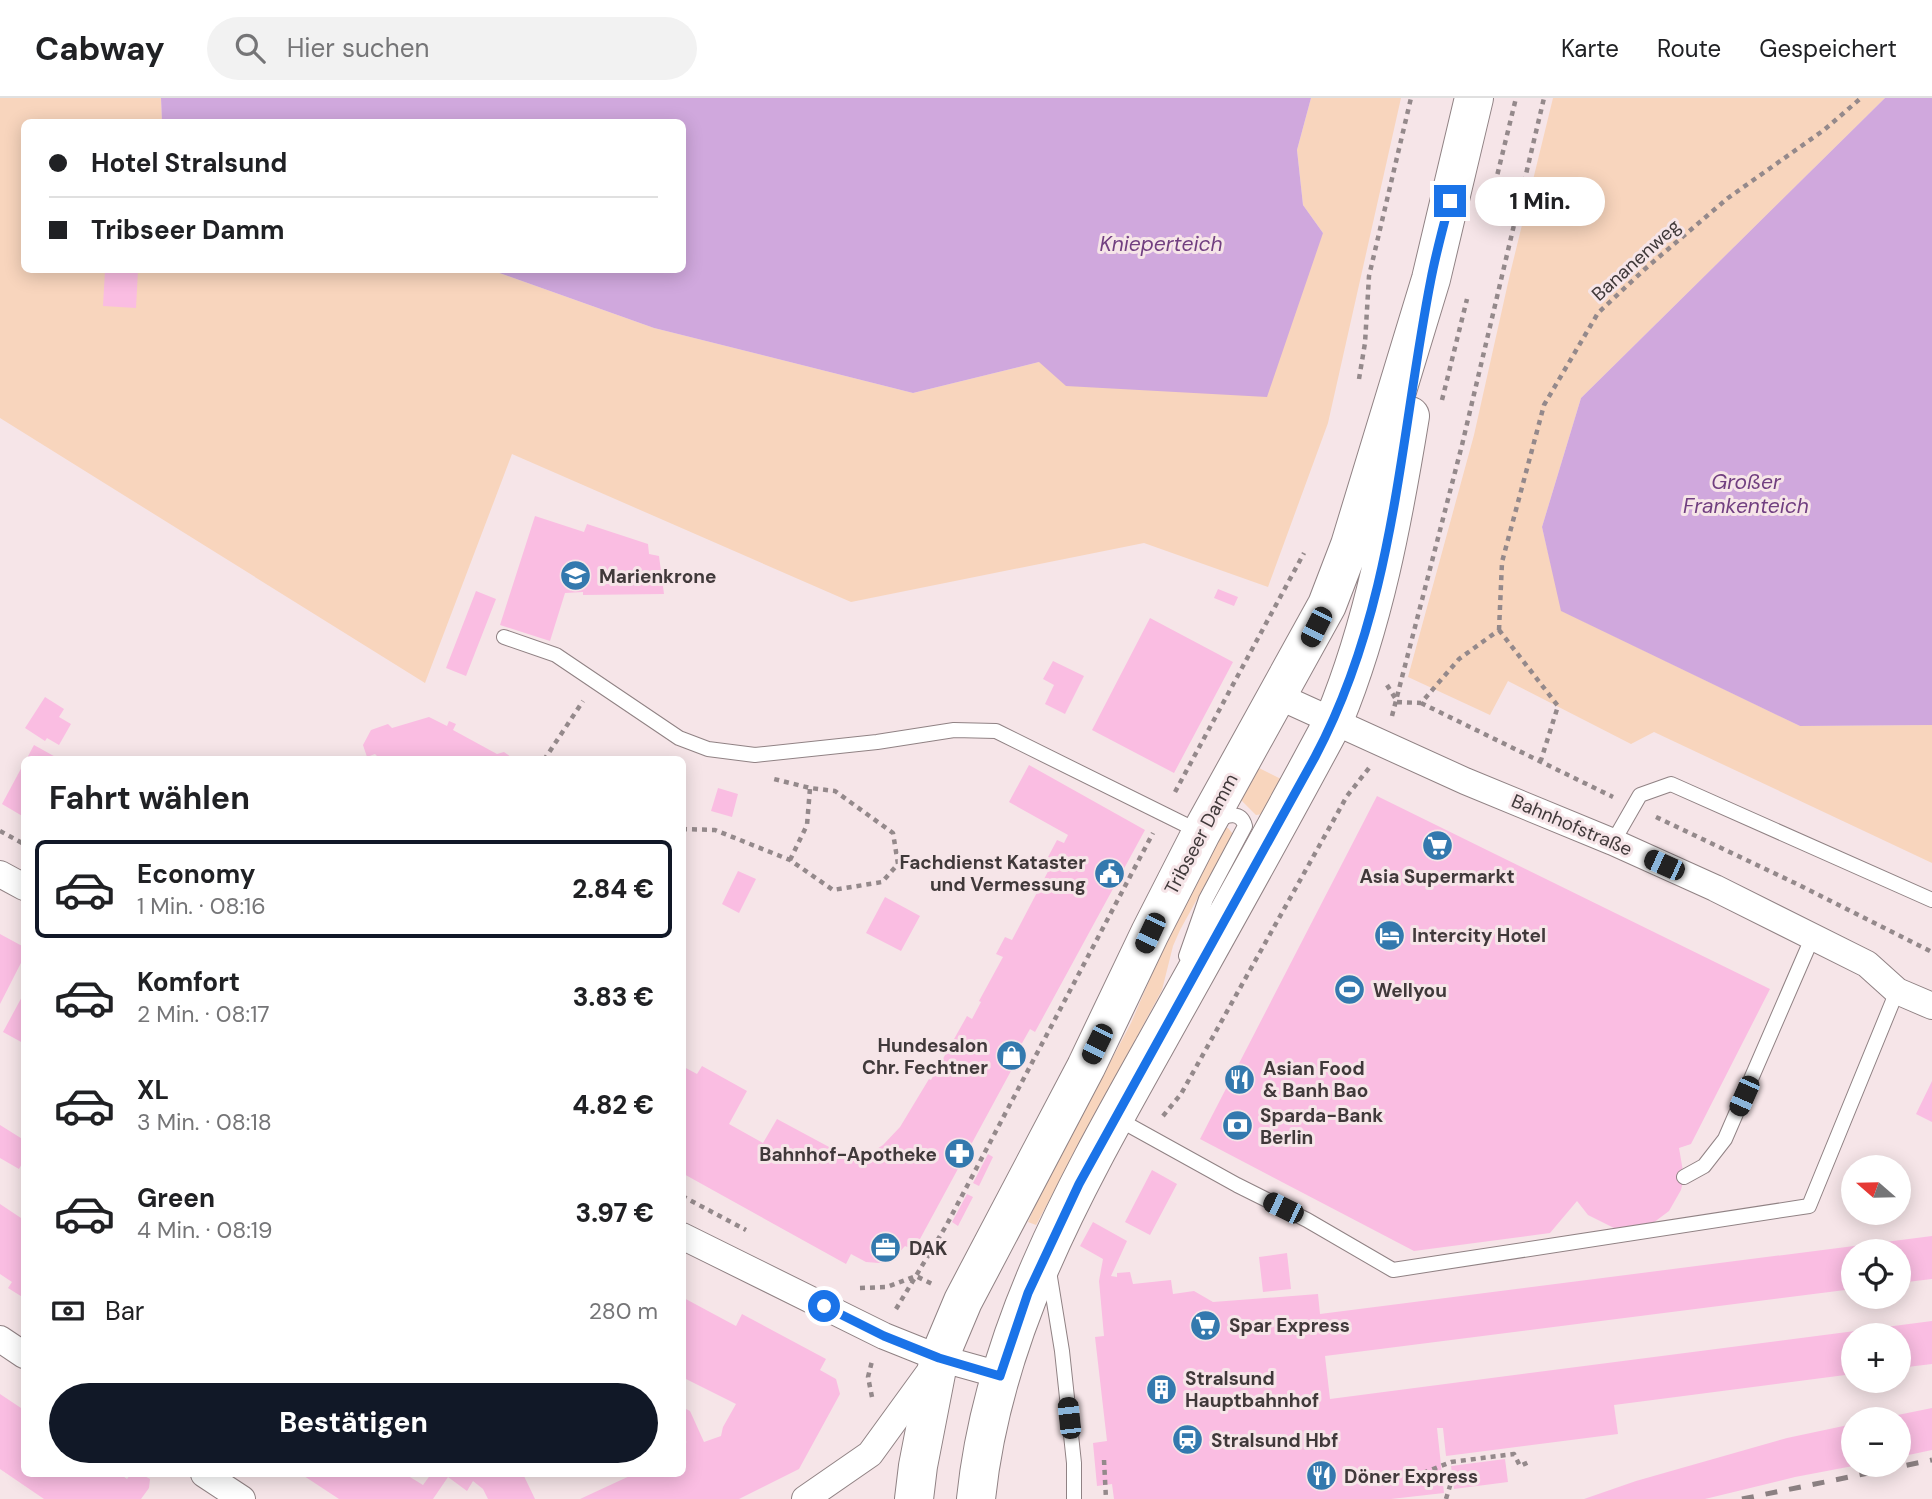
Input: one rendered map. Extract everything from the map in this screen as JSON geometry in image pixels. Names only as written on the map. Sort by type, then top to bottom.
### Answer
[{"type":"main road","name":"Tribseer Damm","points":[[914,1499],[939,1358],[963,1301],[1086,1067],[1201,832],[1327,605],[1350,545],[1431,279],[1474,98]]},
{"type":"main road","name":"Tribseer Damm","points":[[976,1499],[985,1439],[1000,1376],[1014,1329],[1046,1252],[1115,1117],[1334,720],[1350,682],[1366,631],[1394,514],[1431,279]]},
{"type":"street","name":"Bahnhofstraße","points":[[1278,696],[1465,781],[1613,842],[1813,936],[1867,964],[1897,991],[1932,1006]]},
{"type":"street","points":[[0,874],[21,885]]},
{"type":"street","points":[[686,1238],[884,1336],[939,1358],[1000,1376]]},
{"type":"street","points":[[0,1339],[21,1353]]},
{"type":"street","points":[[805,1499],[870,1454],[939,1358]]},
{"type":"street","points":[[209,1477],[243,1499]]},
{"type":"lane","points":[[504,637],[556,655],[679,738],[708,749],[755,755],[877,742],[954,730],[996,731],[1201,832],[1224,816],[1235,815],[1245,822],[1237,844],[1206,899],[1166,1025]]},
{"type":"lane","points":[[1613,842],[1640,795],[1671,784],[1932,900]]},
{"type":"lane","points":[[1684,1177],[1704,1166],[1725,1139],[1813,936]]},
{"type":"lane","points":[[1115,1117],[1393,1269],[1809,1206],[1897,991]]},
{"type":"lane","points":[[1046,1252],[1062,1351],[1074,1463],[1074,1499]]},
{"type":"path","points":[[1357,390],[1365,343],[1369,276],[1411,98]]},
{"type":"path","points":[[1148,1135],[1181,1094],[1347,796],[1367,772],[1382,742],[1397,702],[1462,445],[1544,98]]},
{"type":"path","name":"Bananenweg","points":[[1499,630],[1502,562],[1544,405],[1598,313],[1728,198],[1824,130],[1860,98]]},
{"type":"path","points":[[849,1283],[861,1288],[887,1287],[916,1276],[946,1226],[1163,814],[1311,542]]},
{"type":"path","points":[[1421,704],[1459,659],[1499,630],[1558,706],[1541,760]]},
{"type":"path","points":[[547,756],[595,682]]},
{"type":"path","points":[[1397,702],[1421,704],[1541,760],[1932,952]]},
{"type":"path","points":[[686,828],[715,830],[790,860],[833,890],[882,882],[898,864],[893,833],[835,791],[770,778]]},
{"type":"path","points":[[790,860],[807,825],[810,788]]},
{"type":"path","points":[[0,831],[21,842]]},
{"type":"path","points":[[686,1198],[753,1234]]},
{"type":"path","points":[[1423,1473],[1451,1462],[1514,1454],[1520,1465],[1531,1461]]},
{"type":"path","points":[[1104,1460],[1106,1499]]},
{"type":"path","points":[[1446,1499],[1453,1476]]},
{"type":"shaded area","points":[[0,98],[161,98],[162,119],[21,119],[21,273],[499,273],[654,328],[913,393],[1039,362],[1323,233],[1303,205],[1297,150],[1311,98],[1401,98],[1328,423],[1268,587],[1144,543],[851,602],[512,454],[425,683],[0,418]]},
{"type":"shaded area","points":[[1553,98],[1885,98],[1581,398],[1542,527],[1562,611],[1800,726],[1932,725],[1932,863],[1654,732],[1631,744],[1508,681],[1490,715],[1408,677],[1474,435]]},
{"type":"shaded area","points":[[1257,767],[1281,779],[1263,814],[1256,815],[1241,797]]},
{"type":"shaded area","points":[[1223,828],[1228,828],[1233,834],[1180,930],[1173,946],[1162,990],[1036,1225],[1028,1222],[1041,1192],[1131,1023],[1161,953]]},
{"type":"water","name":"Knieperteich","points":[[161,98],[1311,98],[1297,150],[1303,205],[1323,233],[1267,397],[1066,386],[1039,362],[913,393],[654,328],[499,273],[686,273],[686,119],[162,119]]},
{"type":"water","name":"Großer Frankenteich","points":[[1885,98],[1932,98],[1932,725],[1800,726],[1561,611],[1542,527],[1581,398]]},
{"type":"building","points":[[105,273],[138,273],[136,308],[103,306]]},
{"type":"building","points":[[535,516],[584,532],[587,524],[648,544],[649,554],[659,556],[664,594],[565,593],[550,641],[500,625]]},
{"type":"building","points":[[1218,589],[1238,597],[1234,606],[1214,598]]},
{"type":"building","points":[[476,591],[496,599],[466,676],[446,668]]},
{"type":"building","points":[[1150,618],[1233,662],[1174,773],[1092,730]]},
{"type":"building","points":[[1053,661],[1084,676],[1065,714],[1045,704],[1054,685],[1043,679]]},
{"type":"building","points":[[45,697],[64,709],[59,717],[71,724],[59,745],[47,738],[45,741],[25,728]]},
{"type":"building","points":[[429,717],[447,726],[449,721],[456,724],[453,730],[497,754],[504,752],[510,756],[367,756],[363,745],[371,730],[388,724],[392,728]]},
{"type":"building","points":[[34,745],[54,756],[28,756]]},
{"type":"building","points":[[1029,765],[1145,830],[1035,1032],[1030,1029],[1021,1045],[1024,1047],[914,1250],[905,1246],[895,1257],[879,1263],[866,1262],[851,1254],[846,1264],[686,1175],[686,1068],[697,1074],[702,1066],[747,1091],[729,1124],[763,1143],[777,1119],[857,1162],[883,1145],[900,1127],[929,1079],[931,1080],[967,1016],[972,1019],[1003,957],[996,954],[1005,937],[1012,940],[1054,860],[1048,857],[1057,840],[1064,843],[1068,835],[1009,802]]},
{"type":"building","points":[[21,769],[21,815],[2,804]]},
{"type":"building","points":[[718,788],[738,794],[732,817],[711,811]]},
{"type":"building","points":[[1377,796],[1770,989],[1691,1144],[1679,1148],[1684,1177],[1681,1190],[1669,1211],[1653,1223],[1625,1230],[1614,1228],[1588,1215],[1577,1201],[1550,1233],[1414,1251],[1200,1139]]},
{"type":"building","points":[[738,871],[756,879],[739,913],[722,904]]},
{"type":"building","points":[[885,897],[920,916],[901,951],[866,933]]},
{"type":"building","points":[[0,934],[21,945],[21,963],[0,1004]]},
{"type":"building","points":[[21,999],[21,1042],[3,1032]]},
{"type":"building","points":[[1932,1081],[1932,1122],[1916,1114]]},
{"type":"building","points":[[0,1125],[21,1138],[21,1165],[19,1169],[0,1158]]},
{"type":"building","points":[[988,1154],[993,1157],[979,1186],[973,1183]]},
{"type":"building","points":[[1152,1170],[1177,1184],[1150,1235],[1125,1222]]},
{"type":"building","points":[[967,1194],[973,1197],[958,1226],[952,1222]]},
{"type":"building","points":[[0,1204],[21,1218],[21,1296],[8,1288],[12,1282],[0,1274]]},
{"type":"building","points":[[1093,1222],[1127,1241],[1111,1276],[1117,1277],[1117,1273],[1130,1272],[1133,1284],[1171,1280],[1173,1294],[1194,1291],[1213,1302],[1318,1294],[1320,1314],[1841,1248],[1841,1291],[1325,1356],[1330,1399],[1841,1333],[1841,1376],[1614,1405],[1618,1434],[1446,1456],[1443,1428],[1437,1428],[1444,1493],[1391,1499],[1114,1499],[1112,1484],[1097,1486],[1093,1443],[1107,1441],[1095,1337],[1104,1336],[1099,1281],[1103,1259],[1080,1246]]},
{"type":"building","points":[[1932,1236],[1932,1279],[1911,1282],[1911,1239],[1908,1239]]},
{"type":"building","points":[[1287,1253],[1291,1289],[1263,1292],[1259,1257]]},
{"type":"building","points":[[686,1299],[736,1326],[742,1314],[826,1359],[820,1370],[836,1379],[840,1394],[799,1469],[739,1499],[580,1499],[628,1477],[686,1477],[686,1409],[690,1411],[704,1442],[721,1436],[736,1404],[686,1379]]},
{"type":"building","points":[[1932,1321],[1932,1364],[1911,1367],[1911,1324]]},
{"type":"building","points":[[0,1394],[21,1408],[21,1477],[150,1479],[149,1488],[141,1499],[44,1499],[0,1469]]},
{"type":"building","points":[[1932,1408],[1932,1450],[1911,1454],[1911,1412]]},
{"type":"building","points":[[1841,1427],[1841,1468],[1705,1499],[1584,1499],[1636,1481],[1787,1438]]},
{"type":"building","points":[[1505,1459],[1508,1482],[1454,1489],[1451,1466]]},
{"type":"building","points":[[306,1477],[410,1477],[423,1485],[429,1477],[448,1477],[433,1499],[339,1499]]},
{"type":"building","points":[[448,1477],[524,1477],[535,1499],[488,1499],[483,1489],[473,1481],[467,1491]]},
{"type":"railway","points":[[1742,1499],[1932,1460]]},
{"type":"place","name":"Marienkrone","points":[[576,576]]},
{"type":"place","name":"Asia Supermarkt","points":[[1437,845]]},
{"type":"place","name":"Fachdienst Kataster und Vermessung","points":[[1109,873]]},
{"type":"place","name":"Intercity Hotel","points":[[1389,935]]},
{"type":"place","name":"Wellyou","points":[[1350,990]]},
{"type":"place","name":"Hundesalon Chr. Fechtner","points":[[1011,1056]]},
{"type":"place","name":"Asian Food & Banh Bao","points":[[1240,1079]]},
{"type":"place","name":"Sparda-Bank Berlin","points":[[1237,1126]]},
{"type":"place","name":"Bahnhof-Apotheke","points":[[960,1154]]},
{"type":"place","name":"DAK","points":[[886,1248]]},
{"type":"place","name":"Spar Express","points":[[1206,1325]]},
{"type":"place","name":"Stralsund Hauptbahnhof","points":[[1162,1389]]},
{"type":"place","name":"Stralsund Hbf","points":[[1188,1440]]},
{"type":"place","name":"Döner Express","points":[[1321,1476]]},
{"type":"route","points":[[824,1306],[884,1336],[939,1358],[1000,1376],[1028,1293],[1079,1184],[1315,757],[1350,682],[1366,631],[1394,514],[1431,279],[1450,201]]}]
